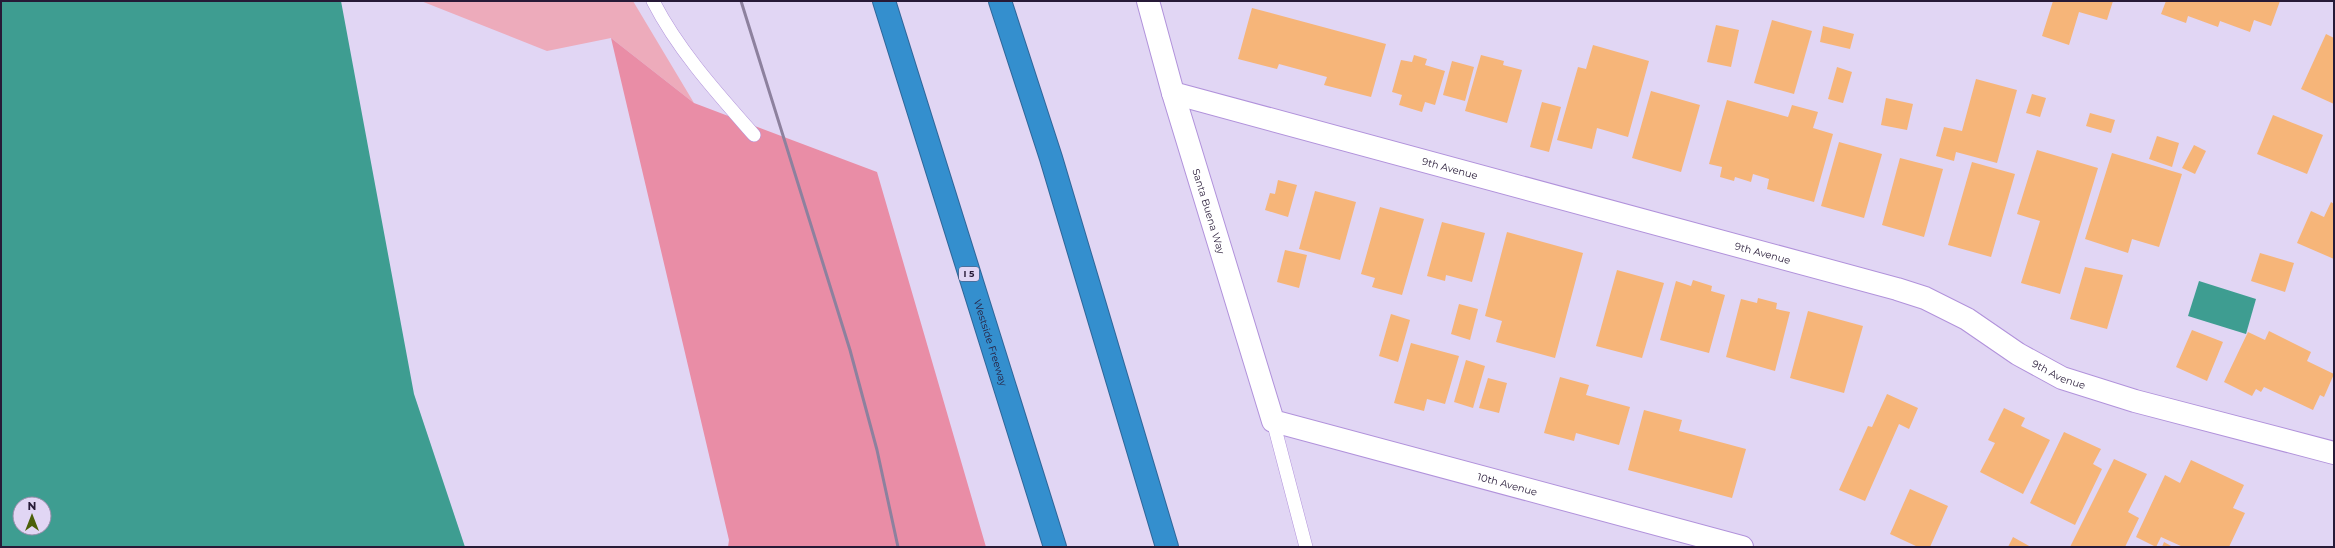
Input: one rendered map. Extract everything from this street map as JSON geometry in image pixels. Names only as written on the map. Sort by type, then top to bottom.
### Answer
[{"type":"highway","name":"Westside Freeway","points":[[884,1],[1055,547]]},
{"type":"highway","points":[[1000,1],[1051,158],[1167,547]]},
{"type":"street","name":"Santa Buena Way","points":[[1148,1],[1173,93],[1273,421]]},
{"type":"street","name":"9th Avenue","points":[[1173,93],[1897,289],[1925,298],[1967,318],[2018,354],[2062,378],[2135,401],[2334,453]]},
{"type":"street","name":"10th Avenue","points":[[1273,421],[1742,547]]},
{"type":"lane","points":[[653,1],[662,19],[714,90],[754,134]]},
{"type":"lane","points":[[1273,421],[1306,547]]},
{"type":"shaded area","points":[[1,1],[341,1],[414,394],[465,547],[1,547]]},
{"type":"shaded area","points":[[421,1],[633,1],[694,103],[611,38],[547,51]]},
{"type":"shaded area","points":[[611,38],[694,103],[877,172],[986,547],[728,547],[729,540]]},
{"type":"shaded area","points":[[2199,281],[2256,299],[2246,334],[2188,316]]},
{"type":"building","points":[[2053,1],[2113,1],[2107,20],[2079,12],[2069,45],[2042,36]]},
{"type":"building","points":[[2166,1],[2280,1],[2271,26],[2254,20],[2250,32],[2220,21],[2218,27],[2188,16],[2186,23],[2161,14]]},
{"type":"building","points":[[1252,8],[1386,44],[1371,97],[1324,85],[1327,77],[1279,64],[1277,69],[1238,59]]},
{"type":"building","points":[[1772,20],[1812,31],[1794,94],[1754,83]]},
{"type":"building","points":[[1716,25],[1739,30],[1731,67],[1707,62]]},
{"type":"building","points":[[1823,26],[1854,34],[1850,49],[1820,42]]},
{"type":"building","points":[[2326,34],[2334,38],[2334,104],[2301,89]]},
{"type":"building","points":[[1593,45],[1649,61],[1628,137],[1597,128],[1592,149],[1557,140],[1578,67],[1586,69]]},
{"type":"building","points":[[1414,55],[1427,59],[1425,65],[1445,71],[1435,105],[1425,102],[1422,112],[1399,105],[1402,95],[1392,92],[1401,60],[1412,62]]},
{"type":"building","points":[[1481,55],[1504,61],[1503,65],[1522,70],[1507,123],[1465,111]]},
{"type":"building","points":[[1452,61],[1474,67],[1465,101],[1443,95]]},
{"type":"building","points":[[1837,67],[1852,72],[1843,103],[1828,99]]},
{"type":"building","points":[[1976,79],[2017,90],[1997,163],[1956,152],[1954,161],[1936,156],[1944,127],[1962,131]]},
{"type":"building","points":[[1651,91],[1700,105],[1681,172],[1632,158]]},
{"type":"building","points":[[2032,94],[2046,98],[2040,117],[2026,113]]},
{"type":"building","points":[[1886,98],[1913,104],[1907,130],[1881,125]]},
{"type":"building","points":[[1727,100],[1788,117],[1792,105],[1818,112],[1813,128],[1833,134],[1814,202],[1767,189],[1769,179],[1753,174],[1751,182],[1735,177],[1734,181],[1720,177],[1722,167],[1709,164]]},
{"type":"building","points":[[1542,102],[1561,107],[1549,152],[1530,147]]},
{"type":"building","points":[[2090,113],[2115,120],[2111,133],[2086,126]]},
{"type":"building","points":[[2273,115],[2323,135],[2307,174],[2257,154]]},
{"type":"building","points":[[2157,136],[2179,143],[2172,167],[2149,159]]},
{"type":"building","points":[[1839,142],[1882,154],[1864,218],[1821,206]]},
{"type":"building","points":[[2194,145],[2206,151],[2195,174],[2182,168]]},
{"type":"building","points":[[2037,150],[2098,168],[2060,294],[2021,283],[2040,221],[2017,214]]},
{"type":"building","points":[[2112,153],[2182,174],[2159,247],[2132,239],[2128,253],[2085,239]]},
{"type":"building","points":[[1900,158],[1943,169],[1924,237],[1882,225]]},
{"type":"building","points":[[1972,162],[2015,174],[1991,257],[1948,245]]},
{"type":"building","points":[[1278,180],[1297,185],[1288,217],[1265,210],[1270,193],[1275,194]]},
{"type":"building","points":[[1315,191],[1356,202],[1340,260],[1299,249]]},
{"type":"building","points":[[2331,202],[2334,204],[2334,259],[2297,243],[2311,211],[2324,217]]},
{"type":"building","points":[[1380,207],[1424,219],[1402,295],[1372,287],[1375,278],[1361,274]]},
{"type":"building","points":[[1442,222],[1485,233],[1472,282],[1446,275],[1445,281],[1427,276]]},
{"type":"building","points":[[1507,232],[1583,253],[1555,358],[1496,342],[1502,321],[1485,316]]},
{"type":"building","points":[[1285,250],[1307,255],[1299,288],[1277,282]]},
{"type":"building","points":[[2260,253],[2294,263],[2285,292],[2251,281]]},
{"type":"building","points":[[2085,267],[2123,275],[2107,329],[2070,319]]},
{"type":"building","points":[[1617,270],[1664,283],[1642,358],[1596,346]]},
{"type":"building","points":[[1693,280],[1712,286],[1711,291],[1725,295],[1709,353],[1660,340],[1676,281],[1691,286]]},
{"type":"building","points":[[1758,298],[1777,303],[1776,309],[1790,312],[1775,371],[1726,357],[1741,299],[1757,303]]},
{"type":"building","points":[[1459,304],[1478,309],[1470,340],[1451,334]]},
{"type":"building","points":[[1808,311],[1863,326],[1844,393],[1790,378]]},
{"type":"building","points":[[1391,314],[1410,320],[1398,362],[1379,356]]},
{"type":"building","points":[[2192,330],[2223,342],[2207,381],[2176,367]]},
{"type":"building","points":[[2269,331],[2311,352],[2307,361],[2334,374],[2324,397],[2320,395],[2313,410],[2264,387],[2261,392],[2256,389],[2252,396],[2224,382],[2248,332],[2265,340]]},
{"type":"building","points":[[1411,343],[1459,356],[1445,404],[1427,399],[1424,411],[1394,403]]},
{"type":"building","points":[[1466,360],[1485,366],[1473,408],[1454,402]]},
{"type":"building","points":[[1560,377],[1589,385],[1586,395],[1630,407],[1619,445],[1576,433],[1574,441],[1544,433]]},
{"type":"building","points":[[1488,378],[1507,383],[1499,413],[1479,408]]},
{"type":"building","points":[[1887,394],[1918,408],[1909,429],[1899,424],[1865,501],[1839,490],[1868,426],[1872,427]]},
{"type":"building","points":[[2004,408],[2025,418],[2021,426],[2050,440],[2023,494],[1980,472],[1995,443],[1988,440]]},
{"type":"building","points":[[1644,410],[1682,420],[1679,431],[1746,449],[1732,498],[1628,470]]},
{"type":"building","points":[[2064,432],[2101,449],[2093,464],[2102,469],[2075,525],[2030,503]]},
{"type":"building","points":[[2114,459],[2147,474],[2128,512],[2139,518],[2125,547],[2070,547]]},
{"type":"building","points":[[2191,460],[2244,485],[2233,508],[2245,513],[2229,547],[2183,547],[2161,537],[2156,547],[2136,537],[2165,475],[2180,483]]},
{"type":"building","points":[[1910,489],[1948,506],[1930,547],[1918,547],[1890,534]]},
{"type":"building","points":[[2013,537],[2031,547],[2008,547]]},
{"type":"building","points":[[2164,542],[2173,547],[2162,547]]},
{"type":"railway","points":[[741,1],[850,350],[877,450],[898,547]]}]
